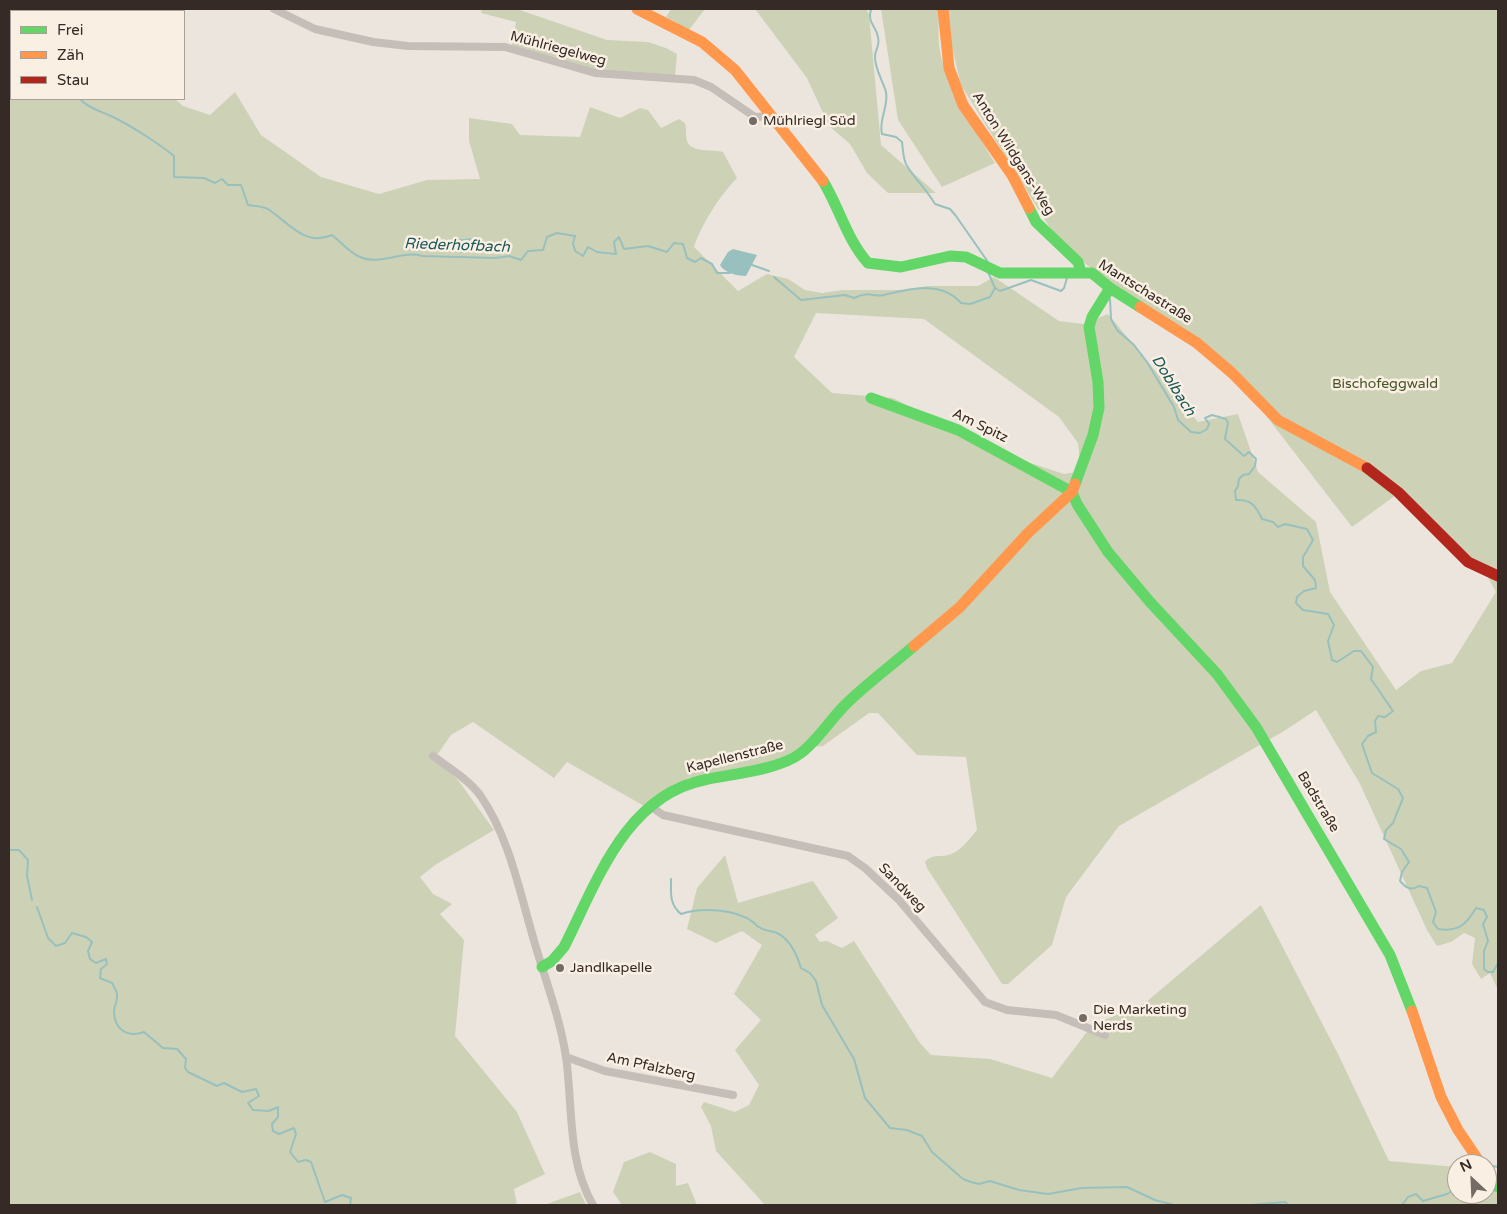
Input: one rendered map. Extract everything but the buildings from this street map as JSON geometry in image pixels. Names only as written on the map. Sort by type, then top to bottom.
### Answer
[{"type":"street","name":"Mühlriegelweg","points":[[274,9],[316,29],[373,42],[408,46],[505,47],[602,74],[694,80],[712,87],[755,117],[772,116]]},
{"type":"street","name":"Mantschastraße","points":[[637,9],[693,36],[710,47],[734,70],[817,172],[832,196],[857,251],[868,263],[901,266],[950,256],[966,257],[988,269],[1011,274],[1092,273],[1110,288],[1197,343],[1232,373],[1278,420],[1369,469],[1398,492],[1468,562],[1498,576]]},
{"type":"street","name":"Anton Wildgans-Weg","points":[[943,9],[949,68],[960,100],[1012,175],[1030,213],[1046,234],[1078,262],[1081,272]]},
{"type":"street","name":"Kapellenstraße","points":[[542,967],[552,961],[564,947],[622,836],[650,806],[664,795],[692,782],[775,765],[801,753],[845,705],[960,607],[1028,534],[1072,492],[1093,435],[1099,408],[1098,382],[1089,328],[1092,317],[1110,288]]},
{"type":"street","name":"Am Spitz","points":[[871,398],[958,430],[1072,492]]},
{"type":"street","name":"Badstraße","points":[[1072,492],[1074,499],[1116,564],[1224,682],[1256,727],[1390,955],[1408,999],[1441,1097],[1458,1130],[1474,1154]]},
{"type":"street","points":[[433,756],[469,784],[490,812],[513,867],[542,967],[555,1004],[566,1057],[573,1147],[583,1181],[593,1205]]},
{"type":"street","name":"Sandweg","points":[[650,806],[663,815],[848,856],[865,868],[899,900],[985,1002],[1007,1010],[1056,1015],[1105,1035]]},
{"type":"street","name":"Am Pfalzberg","points":[[566,1057],[606,1071],[733,1096]]},
{"type":"green space","name":"Bischofeggwald","points":[[9,9],[18,10],[10,10],[10,100],[176,100],[183,106],[210,115],[235,92],[261,135],[321,177],[379,194],[427,180],[480,179],[469,141],[469,118],[512,124],[520,135],[580,137],[590,107],[620,118],[640,108],[648,110],[661,128],[679,119],[685,123],[688,143],[695,148],[723,152],[737,178],[712,210],[701,229],[694,247],[738,291],[767,274],[788,279],[805,290],[822,293],[843,290],[903,290],[927,286],[978,286],[994,277],[1059,321],[1083,324],[1108,314],[1198,422],[1238,414],[1258,472],[1316,522],[1330,592],[1396,690],[1421,671],[1452,663],[1496,592],[1486,574],[1396,495],[1352,527],[1243,386],[1060,244],[961,85],[943,9],[1498,9],[1498,990],[1490,973],[1481,979],[1472,964],[1475,938],[1464,933],[1451,942],[1437,946],[1427,930],[1360,784],[1316,710],[1284,731],[1119,826],[1066,897],[1052,945],[1008,984],[1002,984],[927,868],[925,862],[928,859],[948,855],[959,850],[977,830],[966,757],[917,755],[878,713],[869,713],[823,746],[808,747],[776,762],[688,778],[644,806],[567,762],[554,778],[473,722],[451,735],[435,758],[458,780],[494,830],[435,865],[420,877],[433,894],[452,904],[440,914],[464,940],[455,1036],[517,1112],[545,1174],[514,1189],[517,1205],[9,1205]],"holes":[[[816,313],[924,319],[1059,417],[1078,443],[1080,461],[1076,472],[1064,474],[997,452],[893,398],[832,393],[794,357]]]},
{"type":"green space","points":[[482,9],[517,9],[607,40],[648,42],[666,48],[677,54],[675,76],[595,70],[512,46],[516,22],[481,13]]},
{"type":"green space","points":[[671,9],[705,9],[689,30],[666,17]]},
{"type":"green space","points":[[755,9],[866,9],[869,14],[881,145],[936,193],[888,193],[867,173],[850,144],[829,126],[807,78]]},
{"type":"green space","points":[[881,9],[939,9],[939,44],[946,73],[961,105],[995,163],[942,187],[898,120]]},
{"type":"green space","points":[[725,855],[738,903],[813,881],[838,918],[815,935],[820,942],[827,941],[842,948],[854,941],[920,1043],[931,1055],[990,1059],[1052,1078],[1092,1025],[1145,1003],[1261,905],[1338,1054],[1389,1161],[1447,1166],[1447,1204],[1497,1204],[1498,1173],[1498,1205],[765,1205],[716,1151],[711,1126],[701,1107],[704,1102],[735,1112],[749,1105],[759,1085],[735,1050],[761,1020],[734,994],[762,945],[742,931],[716,943],[687,929],[697,888]]},
{"type":"green space","points":[[650,1152],[676,1164],[676,1186],[688,1183],[697,1205],[622,1205],[613,1192],[624,1162]]},
{"type":"green space","points":[[580,1192],[586,1205],[544,1205]]},
{"type":"water","points":[[475,238],[480,241],[480,251],[456,253],[453,240]]},
{"type":"water","points":[[733,249],[757,255],[746,276],[735,275],[720,265],[728,252]]},
{"type":"waterway","name":"Doblbach","points":[[871,9],[870,18],[878,40],[875,55],[876,65],[887,97],[881,124],[882,134],[896,137],[902,142],[903,154],[910,171],[935,204],[950,209],[988,262]]},
{"type":"waterway","name":"Riederhofbach","points":[[81,100],[90,107],[135,129],[174,156],[174,177],[204,178],[215,183],[222,179],[228,185],[241,185],[248,205],[268,209],[290,227],[305,236],[322,238],[332,235],[353,253],[367,259],[375,260],[415,255],[495,258],[509,256],[521,260],[528,251],[543,250],[547,237],[557,233],[575,236],[573,243],[575,251],[583,256],[588,247],[597,252],[616,254],[614,242],[619,237],[624,249],[648,246],[667,252],[674,243],[683,244],[687,258],[695,262],[701,258],[712,264],[717,273],[730,273]]},
{"type":"waterway","name":"Riederhofbach","points":[[752,265],[769,271]]},
{"type":"waterway","name":"Doblbach","points":[[988,272],[995,288],[1000,291],[1031,280],[1061,291],[1067,278]]},
{"type":"waterway","name":"Riederhofbach","points":[[774,277],[801,300],[845,295],[854,298],[868,294],[880,296],[904,290],[925,288],[944,291],[961,303],[970,304],[990,297],[995,288]]},
{"type":"waterway","name":"Doblbach","points":[[1110,299],[1111,319],[1117,330],[1134,345],[1147,362],[1174,407],[1178,420],[1191,432],[1200,433],[1207,429],[1209,424],[1205,418],[1212,415],[1226,419],[1228,423],[1225,439],[1244,456],[1249,452],[1256,459],[1255,466],[1249,474],[1243,475],[1239,479],[1235,491],[1236,500],[1249,502],[1258,510],[1262,519],[1273,522],[1278,527],[1285,524],[1307,529],[1313,540],[1303,557],[1303,566],[1315,580],[1316,588],[1304,591],[1297,597],[1296,603],[1303,610],[1328,614],[1334,625],[1328,641],[1332,660],[1337,662],[1354,651],[1361,651],[1373,667],[1371,679],[1393,711],[1385,717],[1378,716],[1375,721],[1376,732],[1368,736],[1362,744],[1372,773],[1398,789],[1403,798],[1393,823],[1386,830],[1384,839],[1401,849],[1409,862],[1402,872],[1400,881],[1409,888],[1419,886],[1427,888],[1436,912],[1433,922],[1438,929],[1445,930],[1461,926],[1469,919],[1476,908],[1484,910],[1487,917],[1483,924],[1488,941],[1484,951],[1484,969],[1488,972],[1493,972],[1498,963]]},
{"type":"waterway","points":[[9,850],[19,850],[28,860],[27,876],[32,900]]},
{"type":"waterway","points":[[671,879],[671,894],[674,906],[681,914],[698,910],[737,914],[754,922],[757,926],[777,933],[786,939],[795,953],[801,968],[810,973],[816,981],[822,1005],[854,1059],[865,1098],[890,1128],[907,1130],[922,1136],[932,1152],[963,1179],[979,1184],[990,1181],[1019,1190],[1048,1194],[1082,1188],[1127,1187],[1155,1200],[1174,1205]]},
{"type":"waterway","points":[[37,907],[48,938],[56,946],[65,943],[72,933],[86,937],[92,942],[88,951],[90,959],[96,963],[106,959],[107,964],[101,969],[100,978],[112,983],[116,990],[117,997],[114,1011],[116,1023],[119,1027],[127,1033],[138,1034],[144,1032],[163,1048],[177,1049],[186,1059],[185,1068],[188,1072],[217,1086],[224,1083],[242,1092],[256,1089],[259,1096],[248,1103],[253,1110],[269,1111],[278,1107],[278,1117],[272,1124],[273,1131],[279,1134],[294,1128],[296,1134],[290,1152],[298,1162],[306,1160],[311,1162],[325,1202],[342,1195],[351,1198],[350,1205]]},
{"type":"waterway","points":[[1402,1205],[1408,1197],[1416,1194],[1423,1201],[1447,1194]]},
{"type":"waterway","points":[[1251,1205],[1285,1202],[1288,1205]]},
{"type":"traffic: fast","points":[[823,181],[854,244],[868,263],[901,267],[950,256],[966,257],[1000,273],[1092,273],[1110,288],[1140,307]]},
{"type":"traffic: fast","points":[[1029,208],[1036,222],[1078,262],[1081,272]]},
{"type":"traffic: fast","points":[[1075,484],[1093,435],[1099,408],[1098,382],[1089,327],[1092,317],[1110,288]]},
{"type":"traffic: fast","points":[[871,398],[958,430],[1072,492]]},
{"type":"traffic: fast","points":[[1072,492],[1077,504],[1108,552],[1150,602],[1217,674],[1256,727],[1390,955],[1412,1011]]},
{"type":"traffic: fast","points":[[542,967],[552,961],[564,947],[588,897],[616,846],[633,823],[653,804],[677,789],[704,780],[768,767],[792,759],[813,742],[853,697],[914,646]]},
{"type":"traffic: slow","points":[[637,9],[702,42],[735,70],[823,181]]},
{"type":"traffic: slow","points":[[943,9],[949,68],[963,105],[1012,175],[1029,208]]},
{"type":"traffic: slow","points":[[1140,307],[1197,343],[1232,373],[1278,420],[1367,468]]},
{"type":"traffic: slow","points":[[914,646],[960,607],[1028,533],[1072,492],[1075,484]]},
{"type":"traffic: slow","points":[[1412,1011],[1441,1097],[1458,1130],[1474,1154]]},
{"type":"traffic: jam","points":[[1367,468],[1398,492],[1468,562],[1498,576]]},
{"type":"place","name":"Mühlriegl Süd","points":[[753,121]]},
{"type":"place","name":"Jandlkapelle","points":[[560,968]]},
{"type":"place","name":"Die Marketing Nerds","points":[[1083,1018]]}]
